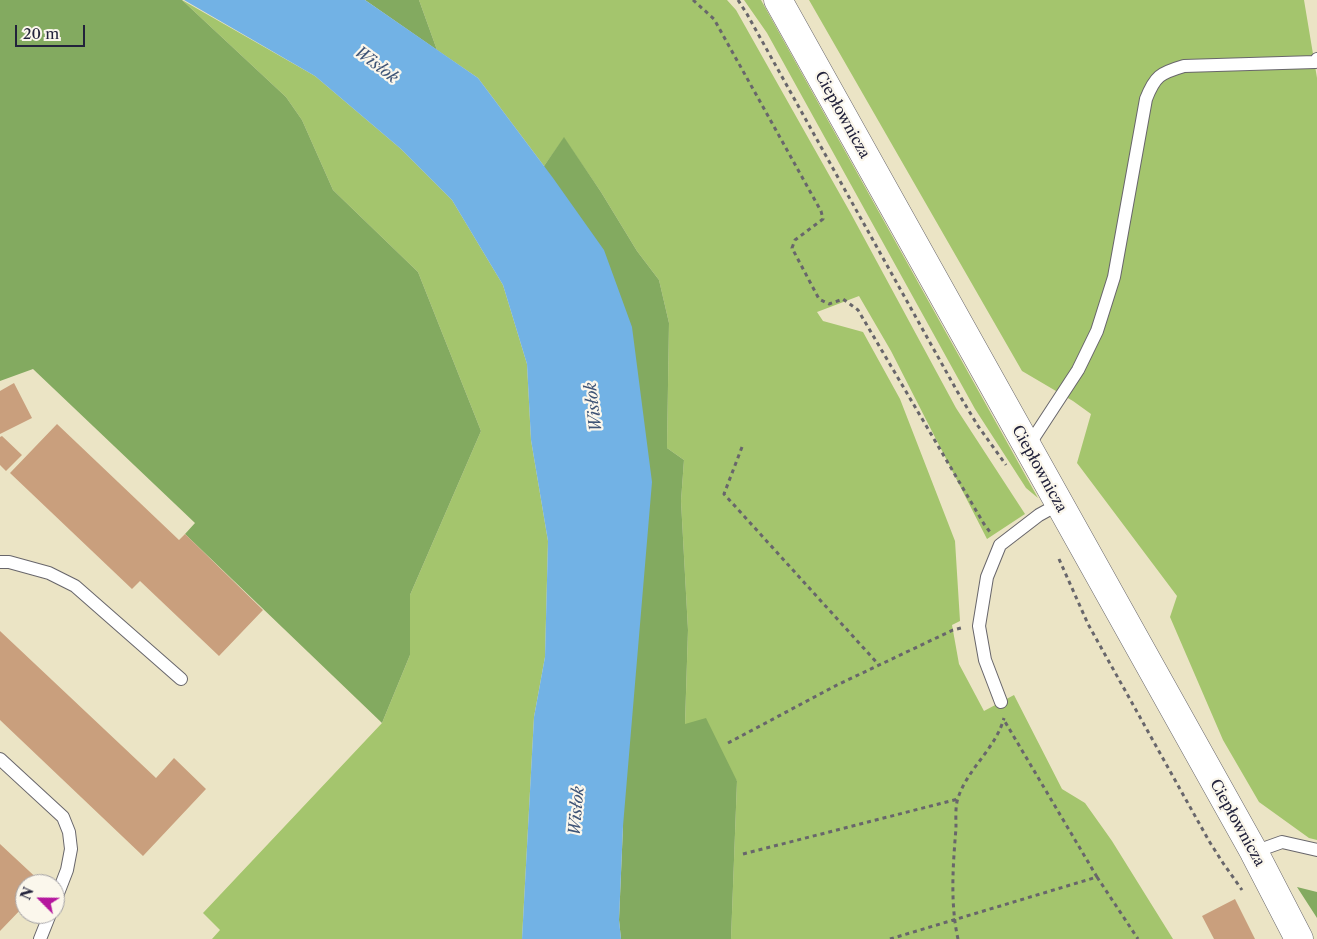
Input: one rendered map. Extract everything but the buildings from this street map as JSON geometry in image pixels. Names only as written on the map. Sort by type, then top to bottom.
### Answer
[{"type":"main road","name":"Ciepłownicza","points":[[778,0],[1254,852],[1299,939]]},
{"type":"lane","points":[[1027,448],[1078,370],[1097,331],[1114,277],[1146,99],[1153,82],[1166,72],[1184,66],[1315,62],[1317,59]]},
{"type":"lane","points":[[1001,702],[985,660],[980,626],[987,577],[1000,545],[1039,515],[1059,504]]},
{"type":"lane","points":[[0,562],[8,562],[48,573],[75,586],[181,679]]},
{"type":"lane","points":[[0,759],[63,817],[69,832],[71,849],[65,875]]},
{"type":"lane","points":[[1254,852],[1282,842],[1317,850]]},
{"type":"lane","points":[[40,939],[46,924]]},
{"type":"path","points":[[693,0],[714,19],[821,211],[823,219],[795,240],[792,248],[820,299],[829,304],[843,299],[858,310],[984,524],[1000,545]]},
{"type":"path","points":[[738,0],[961,398],[978,426],[1011,471]]},
{"type":"path","points":[[742,447],[724,494],[879,665]]},
{"type":"path","points":[[1059,558],[1088,624],[1209,841],[1245,894]]},
{"type":"path","points":[[728,743],[837,685],[953,630],[980,626]]},
{"type":"path","points":[[1001,702],[1004,719],[1097,877],[1138,939]]},
{"type":"path","points":[[958,939],[954,920],[952,892],[958,799],[966,782],[992,744],[1004,719]]},
{"type":"path","points":[[743,854],[958,799]]},
{"type":"path","points":[[890,939],[1097,877]]},
{"type":"green space","points":[[0,0],[182,0],[286,97],[302,120],[333,190],[418,272],[481,431],[410,595],[410,655],[382,723],[185,534],[195,523],[33,369],[0,381]]},
{"type":"green space","points":[[182,0],[315,76],[401,149],[452,200],[503,285],[527,364],[531,440],[548,541],[545,657],[534,717],[522,939],[212,939],[220,930],[203,913],[382,723],[410,655],[410,595],[481,431],[418,272],[333,190],[302,120],[286,97]]},
{"type":"green space","points":[[365,0],[419,0],[437,50]]},
{"type":"green space","points":[[419,0],[727,0],[736,10],[850,212],[956,408],[1025,514],[987,539],[891,351],[859,296],[817,312],[823,321],[863,332],[900,399],[955,541],[960,621],[952,625],[959,664],[984,711],[1014,695],[1062,789],[1085,803],[1112,841],[1173,939],[731,939],[737,781],[685,725],[688,630],[681,501],[684,460],[667,448],[669,323],[659,280],[637,251],[601,192],[564,138],[544,166],[478,78],[437,50]]},
{"type":"green space","points":[[744,0],[761,0],[1038,498],[1026,488],[975,409],[767,33]]},
{"type":"green space","points":[[809,0],[1304,0],[1317,78],[1317,840],[1309,838],[1259,802],[1223,740],[1170,617],[1177,596],[1077,463],[1091,414],[1073,401],[1022,371]]},
{"type":"green space","points":[[564,137],[637,251],[659,280],[669,323],[667,448],[684,460],[681,501],[688,630],[685,724],[706,718],[737,781],[731,939],[621,939],[619,920],[623,826],[544,166]]},
{"type":"green space","points":[[1297,887],[1317,892],[1317,918]]},
{"type":"water","name":"Wisłok","points":[[184,0],[365,0],[478,78],[604,250],[632,327],[652,482],[623,826],[619,920],[621,939],[522,939],[534,717],[545,657],[548,541],[531,440],[527,364],[503,285],[452,200],[401,149],[315,76]]}]
